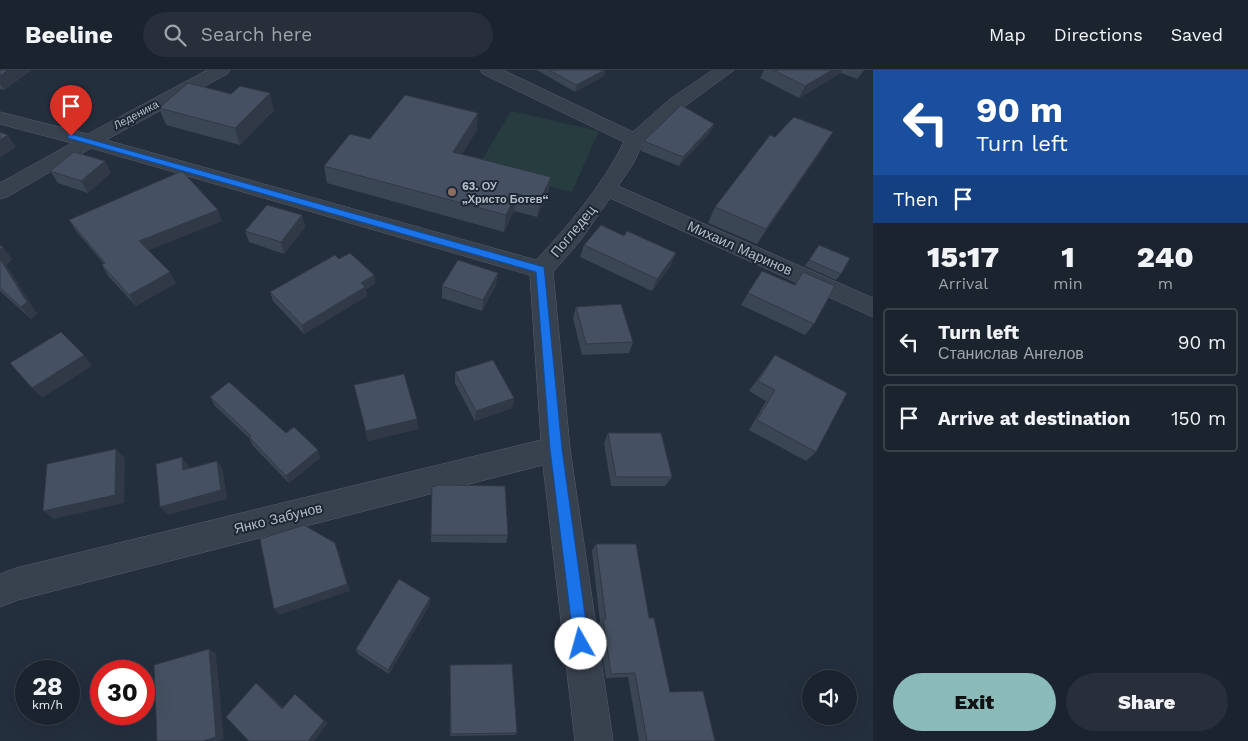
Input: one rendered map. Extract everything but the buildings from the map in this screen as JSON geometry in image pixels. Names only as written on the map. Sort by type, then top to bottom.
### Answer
[{"type":"street","name":"Леденика","points":[[0,192],[88,141],[221,70]]},
{"type":"street","points":[[489,70],[635,140]]},
{"type":"street","name":"Погледец","points":[[594,741],[556,449],[541,270],[572,236],[606,189],[623,164],[635,140],[677,103],[724,70]]},
{"type":"street","points":[[0,118],[88,141],[541,270]]},
{"type":"street","name":"Михаил Маринов","points":[[606,189],[873,308]]},
{"type":"street","name":"Янко Забунов","points":[[0,591],[16,584],[556,449]]},
{"type":"green space","points":[[511,111],[599,131],[572,192],[477,168]]},
{"type":"place","name":"63. ОУ „Христо Ботев“","points":[[452,192]]},
{"type":"route","points":[[71,136],[541,270],[556,449],[581,644]]}]
